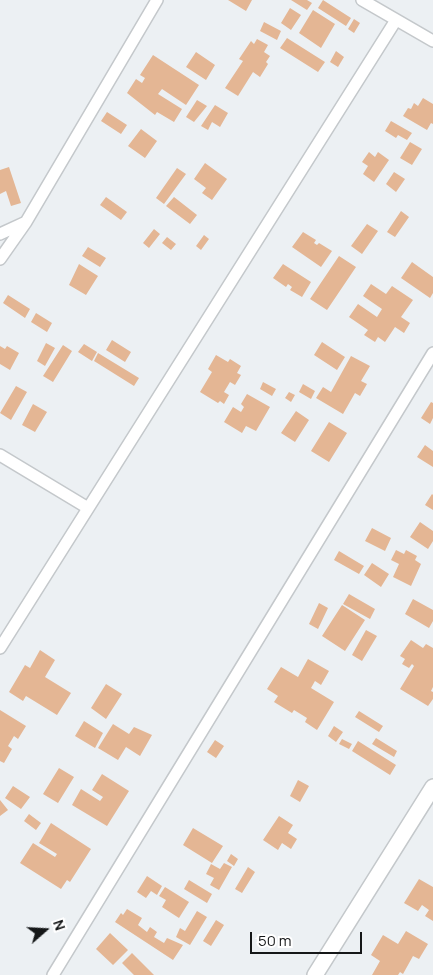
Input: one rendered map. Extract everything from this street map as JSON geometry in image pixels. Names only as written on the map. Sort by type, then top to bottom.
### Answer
[{"type":"street","points":[[0,259],[26,222],[157,0]]},
{"type":"street","points":[[362,0],[433,41]]},
{"type":"street","points":[[0,648],[396,20]]},
{"type":"street","points":[[0,234],[26,222]]},
{"type":"street","points":[[53,975],[433,353]]},
{"type":"street","points":[[0,454],[88,508]]},
{"type":"street","points":[[315,975],[433,787]]},
{"type":"building","points":[[228,0],[252,0],[246,11]]},
{"type":"building","points":[[291,0],[307,0],[312,3],[307,10]]},
{"type":"building","points":[[323,0],[351,18],[346,26],[318,8]]},
{"type":"building","points":[[290,8],[301,15],[291,30],[281,23]]},
{"type":"building","points":[[313,10],[335,24],[321,48],[299,33]]},
{"type":"building","points":[[354,19],[360,23],[354,33],[348,29]]},
{"type":"building","points":[[264,22],[281,31],[277,40],[260,31]]},
{"type":"building","points":[[287,38],[325,62],[318,72],[280,48]]},
{"type":"building","points":[[257,39],[268,45],[264,52],[270,56],[266,62],[268,64],[260,77],[253,72],[238,96],[225,88],[243,61],[239,59],[251,41],[254,44]]},
{"type":"building","points":[[336,51],[344,57],[338,67],[330,62]]},
{"type":"building","points":[[196,52],[215,65],[206,80],[186,67]]},
{"type":"building","points":[[153,55],[199,85],[186,105],[162,89],[158,94],[182,109],[174,122],[157,112],[155,115],[127,93],[136,79],[142,83],[145,78],[140,75]]},
{"type":"building","points":[[423,98],[433,104],[433,124],[431,123],[427,130],[403,116],[408,108],[411,109],[414,103],[418,106]]},
{"type":"building","points":[[197,100],[207,106],[194,122],[186,117]]},
{"type":"building","points":[[215,105],[228,113],[220,127],[212,122],[208,130],[201,126]]},
{"type":"building","points":[[107,112],[127,125],[121,134],[101,121]]},
{"type":"building","points":[[391,121],[412,133],[407,140],[398,135],[396,138],[385,131]]},
{"type":"building","points":[[141,129],[157,141],[145,158],[128,146]]},
{"type":"building","points":[[410,142],[422,149],[412,165],[400,158]]},
{"type":"building","points":[[369,152],[375,157],[378,152],[389,160],[374,182],[363,174],[368,166],[362,162]]},
{"type":"building","points":[[205,163],[227,179],[212,200],[202,193],[206,188],[194,179]]},
{"type":"building","points":[[9,167],[21,203],[11,206],[6,191],[0,194],[0,170]]},
{"type":"building","points":[[177,168],[186,174],[164,204],[156,198]]},
{"type":"building","points":[[394,172],[405,179],[396,192],[386,184]]},
{"type":"building","points":[[106,197],[127,212],[121,220],[100,205]]},
{"type":"building","points":[[174,197],[197,215],[190,224],[166,206]]},
{"type":"building","points":[[401,211],[409,217],[395,237],[387,232]]},
{"type":"building","points":[[367,224],[378,231],[362,254],[351,246]]},
{"type":"building","points":[[154,229],[160,234],[149,248],[143,243]]},
{"type":"building","points":[[303,232],[316,240],[314,243],[317,245],[319,243],[332,251],[321,267],[292,247]]},
{"type":"building","points":[[204,235],[209,239],[201,250],[196,246]]},
{"type":"building","points":[[167,237],[176,244],[171,250],[162,243]]},
{"type":"building","points":[[88,247],[106,258],[100,267],[82,256]]},
{"type":"building","points":[[339,256],[356,267],[327,310],[310,299]]},
{"type":"building","points":[[412,262],[433,277],[433,293],[430,298],[401,278]]},
{"type":"building","points":[[79,264],[98,276],[86,295],[69,285]]},
{"type":"building","points":[[283,264],[311,282],[302,297],[290,290],[292,287],[288,284],[286,287],[273,278]]},
{"type":"building","points":[[371,284],[386,294],[392,286],[413,300],[401,317],[410,323],[404,333],[395,327],[385,342],[378,337],[375,342],[364,335],[368,330],[349,317],[358,304],[377,317],[382,309],[363,296]]},
{"type":"building","points":[[8,295],[30,309],[25,318],[3,303]]},
{"type":"building","points":[[36,313],[52,323],[47,332],[31,322]]},
{"type":"building","points":[[112,340],[131,352],[125,362],[106,350]]},
{"type":"building","points":[[322,342],[345,357],[337,370],[314,355]]},
{"type":"building","points":[[46,343],[55,348],[45,366],[37,361]]},
{"type":"building","points":[[84,344],[97,352],[92,361],[78,352]]},
{"type":"building","points":[[63,345],[72,351],[53,382],[43,376]]},
{"type":"building","points":[[0,346],[5,349],[7,346],[19,353],[10,370],[0,364]]},
{"type":"building","points":[[98,353],[139,378],[134,386],[94,361]]},
{"type":"building","points":[[216,355],[228,362],[230,359],[241,366],[237,373],[241,375],[235,385],[230,382],[224,392],[229,395],[224,404],[220,401],[218,403],[200,392],[212,372],[208,369]]},
{"type":"building","points":[[351,356],[370,366],[361,381],[367,384],[360,396],[355,393],[343,414],[316,398],[323,387],[331,392]]},
{"type":"building","points":[[263,382],[276,389],[272,396],[260,389]]},
{"type":"building","points":[[303,384],[315,391],[311,399],[299,392]]},
{"type":"building","points":[[16,386],[27,392],[11,420],[0,413]]},
{"type":"building","points":[[289,392],[295,395],[291,402],[285,398]]},
{"type":"building","points":[[247,394],[270,407],[256,431],[246,426],[242,433],[224,422],[233,407],[241,412],[244,407],[241,404]]},
{"type":"building","points":[[431,402],[433,403],[433,418],[430,424],[421,418]]},
{"type":"building","points":[[33,404],[47,412],[35,432],[22,425]]},
{"type":"building","points":[[296,411],[309,420],[295,442],[281,433]]},
{"type":"building","points":[[329,422],[347,433],[329,462],[311,451]]},
{"type":"building","points":[[425,445],[433,451],[433,467],[417,457]]},
{"type":"building","points":[[433,495],[433,510],[425,505]]},
{"type":"building","points":[[420,522],[433,531],[433,541],[428,549],[410,537]]},
{"type":"building","points":[[372,528],[391,538],[385,551],[365,541]]},
{"type":"building","points":[[396,550],[404,554],[406,550],[417,556],[415,560],[421,564],[411,586],[393,577],[399,564],[391,560]]},
{"type":"building","points":[[339,551],[364,566],[359,574],[334,560]]},
{"type":"building","points":[[372,563],[389,574],[381,587],[364,575]]},
{"type":"building","points":[[349,594],[375,609],[370,619],[343,604]]},
{"type":"building","points":[[413,599],[433,610],[433,621],[429,628],[405,614]]},
{"type":"building","points":[[319,603],[328,608],[318,629],[309,624]]},
{"type":"building","points":[[342,605],[365,620],[345,651],[322,636]]},
{"type":"building","points":[[366,630],[377,636],[362,661],[352,655]]},
{"type":"building","points":[[411,640],[423,648],[426,644],[433,648],[433,687],[431,691],[433,692],[433,699],[428,706],[400,689],[414,666],[412,664],[409,668],[402,664],[405,659],[400,656]]},
{"type":"building","points":[[40,650],[55,660],[45,677],[71,693],[57,715],[26,696],[23,701],[9,692],[25,665],[30,668]]},
{"type":"building","points":[[308,659],[329,671],[321,685],[315,681],[311,688],[334,702],[317,730],[305,722],[307,718],[294,710],[292,713],[274,702],[278,696],[267,689],[281,667],[298,677]]},
{"type":"building","points":[[106,684],[122,694],[106,719],[91,708]]},
{"type":"building","points":[[0,710],[26,726],[18,739],[14,736],[8,746],[12,749],[4,763],[0,761]]},
{"type":"building","points":[[359,711],[383,726],[379,732],[355,717]]},
{"type":"building","points":[[84,721],[103,733],[95,748],[75,736]]},
{"type":"building","points":[[113,724],[129,734],[134,727],[152,735],[140,756],[126,747],[118,760],[98,748]]},
{"type":"building","points":[[334,726],[343,732],[336,742],[328,736]]},
{"type":"building","points":[[376,738],[397,751],[394,757],[372,744]]},
{"type":"building","points":[[342,739],[352,744],[349,749],[339,744]]},
{"type":"building","points":[[215,740],[224,746],[216,758],[207,752]]},
{"type":"building","points":[[358,741],[396,765],[390,775],[352,751]]},
{"type":"building","points":[[59,768],[74,777],[58,803],[43,794]]},
{"type":"building","points":[[102,774],[129,791],[107,826],[72,805],[81,789],[100,801],[103,797],[92,790]]},
{"type":"building","points":[[298,780],[309,786],[300,802],[290,796]]},
{"type":"building","points":[[13,786],[30,797],[21,809],[5,798]]},
{"type":"building","points":[[0,800],[8,810],[0,816]]},
{"type":"building","points":[[29,814],[41,823],[36,830],[24,821]]},
{"type":"building","points":[[279,816],[293,825],[288,833],[297,839],[291,849],[282,843],[278,850],[263,840]]},
{"type":"building","points":[[51,823],[91,849],[70,882],[67,880],[61,889],[20,863],[33,843],[55,857],[57,854],[39,843]]},
{"type":"building","points":[[193,828],[223,846],[212,863],[183,845]]},
{"type":"building","points":[[231,854],[238,859],[234,866],[227,861]]},
{"type":"building","points":[[224,863],[232,867],[219,890],[210,885],[214,878],[206,874],[211,864],[220,869]]},
{"type":"building","points":[[248,867],[255,872],[242,893],[235,889]]},
{"type":"building","points":[[147,876],[162,886],[157,895],[151,891],[146,898],[137,892]]},
{"type":"building","points":[[419,879],[433,887],[433,921],[425,916],[429,910],[422,905],[418,911],[404,903]]},
{"type":"building","points":[[189,880],[212,894],[207,903],[184,889]]},
{"type":"building","points":[[165,887],[189,902],[179,918],[162,907],[166,900],[159,896]]},
{"type":"building","points":[[127,909],[142,918],[138,925],[147,932],[150,927],[157,932],[154,937],[164,943],[167,938],[183,945],[173,960],[115,922],[121,913],[123,915]]},
{"type":"building","points":[[197,911],[207,917],[190,945],[176,937],[180,928],[185,931]]},
{"type":"building","points":[[216,920],[224,925],[211,946],[203,941]]},
{"type":"building","points":[[406,931],[428,944],[419,959],[413,956],[403,974],[400,972],[398,975],[372,975],[380,961],[371,955],[383,935],[398,944]]},
{"type":"building","points":[[110,933],[128,950],[113,965],[96,949]]},
{"type":"building","points":[[132,953],[154,975],[134,975],[122,963]]}]
